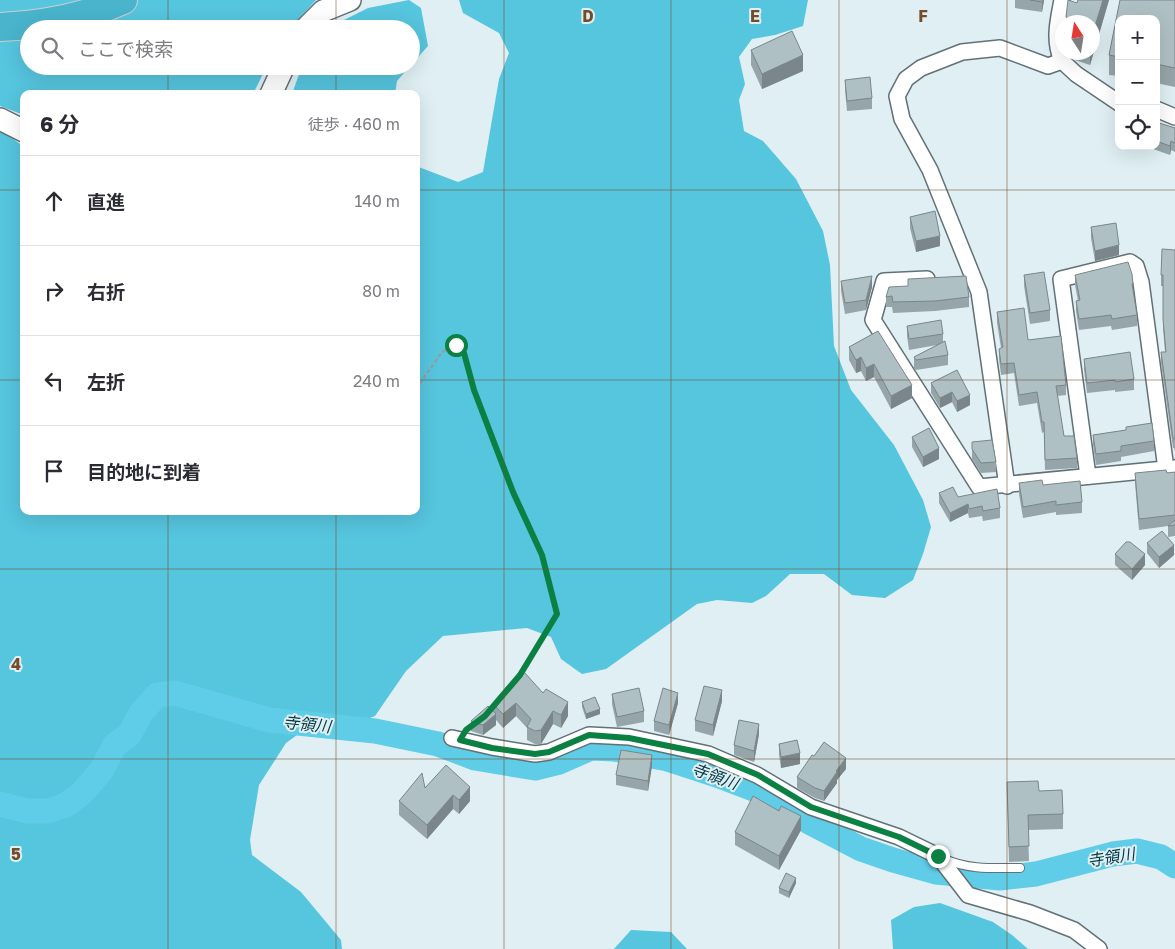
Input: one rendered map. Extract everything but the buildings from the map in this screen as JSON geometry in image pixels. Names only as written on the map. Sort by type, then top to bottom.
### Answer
[{"type":"highway","points":[[67,20],[106,8],[123,0]]},
{"type":"highway","points":[[0,27],[20,26]]},
{"type":"street","points":[[314,20],[323,11],[350,0]]},
{"type":"street","points":[[1059,15],[1062,0]]},
{"type":"street","points":[[1007,486],[979,292],[967,277],[930,170],[902,120],[897,96],[906,79],[921,68],[962,52],[1000,48],[1048,66],[1062,60],[1076,74],[1115,100]]},
{"type":"street","points":[[273,90],[280,75]]},
{"type":"street","points":[[1160,111],[1175,117]]},
{"type":"street","points":[[0,119],[20,129]]},
{"type":"street","points":[[943,278],[884,281],[874,320],[979,488],[1170,469],[1141,282],[1136,266],[1130,262],[1061,279],[1088,476]]},
{"type":"street","points":[[452,738],[492,748],[535,754],[549,752],[589,735],[629,738],[708,754],[758,775],[811,807],[899,837],[940,859],[968,896],[1030,913],[1074,930],[1099,949]]},
{"type":"lane","points":[[940,859],[974,867],[1020,868]]},
{"type":"path","points":[[420,383],[442,352],[456,345],[464,353],[474,390],[513,492],[542,555],[557,614],[514,682]]},
{"type":"path","points":[[496,702],[508,689]]},
{"type":"shaded area","points":[[0,0],[316,0],[297,20],[20,20],[20,75],[262,75],[255,90],[20,90],[20,114],[0,106]]},
{"type":"shaded area","points":[[409,0],[421,8],[428,46],[420,55],[420,20],[344,20],[368,8]]},
{"type":"shaded area","points":[[459,0],[808,0],[803,26],[775,35],[752,39],[739,57],[745,84],[739,100],[744,131],[763,141],[796,179],[823,231],[830,265],[834,346],[851,390],[894,445],[923,500],[931,527],[913,580],[885,598],[852,595],[824,574],[790,574],[766,596],[752,603],[717,600],[697,604],[606,669],[582,674],[561,659],[551,637],[527,628],[443,636],[406,671],[375,716],[356,723],[316,721],[286,743],[259,785],[250,840],[252,855],[301,892],[341,940],[342,949],[0,949],[0,132],[8,135],[20,144],[20,515],[420,515],[420,168],[458,182],[483,172],[499,79],[509,53],[499,33],[463,13]]},
{"type":"shaded area","points":[[299,75],[402,75],[397,81],[396,90],[293,90]]},
{"type":"shaded area","points":[[940,903],[993,922],[1028,949],[893,949],[891,920],[914,907]]},
{"type":"shaded area","points":[[631,930],[671,932],[687,949],[614,949]]},
{"type":"waterway","name":"寺領川","points":[[0,804],[27,811],[48,811],[66,805],[82,793],[101,771],[115,745],[129,735],[141,713],[157,695],[175,693],[269,720],[375,731],[438,744],[475,758],[535,768],[559,762],[591,748],[614,749],[668,759],[759,791],[809,822],[861,849],[936,872],[1000,878],[1036,874],[1113,854],[1137,851],[1161,857],[1175,866]]},
{"type":"route","points":[[456,345],[464,353],[474,390],[513,492],[542,555],[557,614],[520,675],[485,716],[466,730],[460,740],[492,748],[535,754],[549,752],[589,735],[629,738],[708,754],[758,775],[811,807],[899,837],[938,856]]}]
